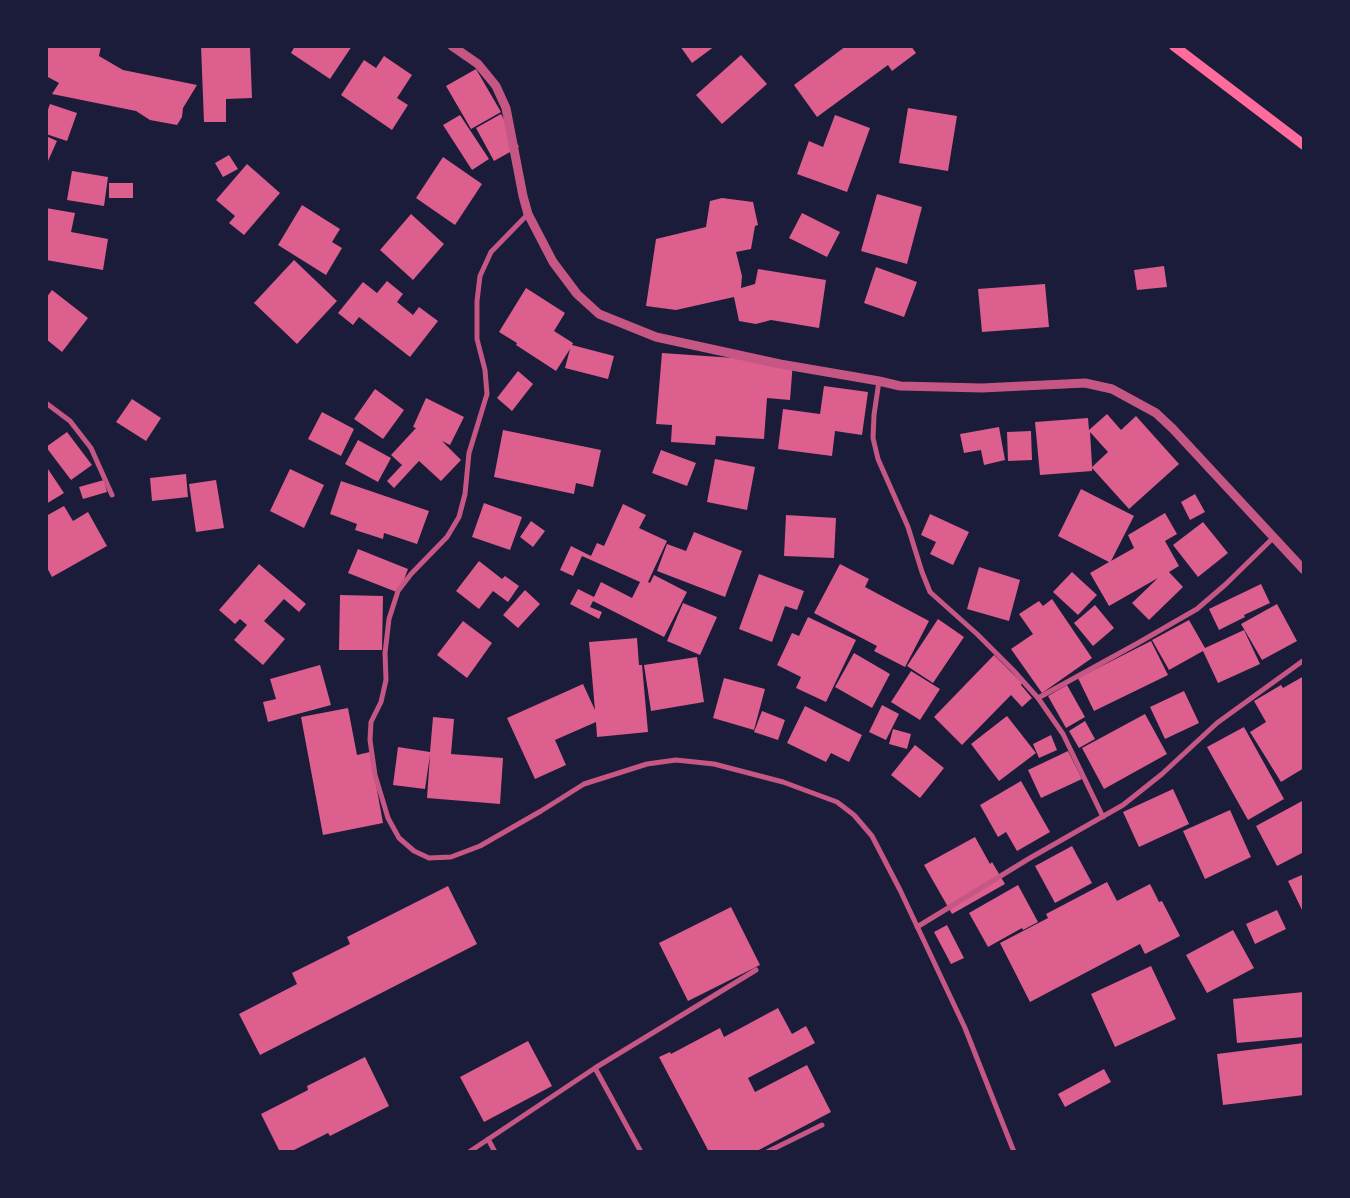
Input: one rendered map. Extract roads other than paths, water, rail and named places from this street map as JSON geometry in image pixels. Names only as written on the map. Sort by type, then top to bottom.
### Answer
[{"type":"main road","points":[[1174,46],[1304,145]]},
{"type":"street","points":[[452,46],[478,64],[496,86],[506,108],[528,214],[553,262],[577,294],[599,314],[656,337],[780,364],[900,386],[982,388],[1085,384],[1112,389],[1162,418],[1304,570]]},
{"type":"street","points":[[528,214],[491,252],[480,276],[476,301],[477,339],[485,370],[486,394],[469,453],[460,517],[447,537],[411,574],[398,591],[389,619],[385,654],[386,680],[381,702],[371,722],[370,740],[375,775],[388,818],[399,838],[414,850],[429,858],[450,856],[480,846],[584,784],[647,764],[676,760],[714,764],[783,782],[837,802],[854,815],[872,836],[965,1028],[1014,1152]]},
{"type":"street","points":[[879,381],[873,438],[878,459],[908,527],[930,592],[977,634],[1038,698],[1062,734],[1103,817]]},
{"type":"street","points":[[46,403],[70,421],[91,448],[112,495]]},
{"type":"street","points":[[1038,698],[1197,609],[1226,584],[1274,537]]},
{"type":"street","points":[[917,927],[1030,858],[1123,805],[1162,774],[1217,723],[1304,660]]},
{"type":"street","points":[[469,1152],[595,1068],[756,970]]},
{"type":"street","points":[[595,1068],[641,1152]]},
{"type":"street","points":[[767,1152],[822,1125]]},
{"type":"street","points":[[488,1139],[495,1152]]}]
